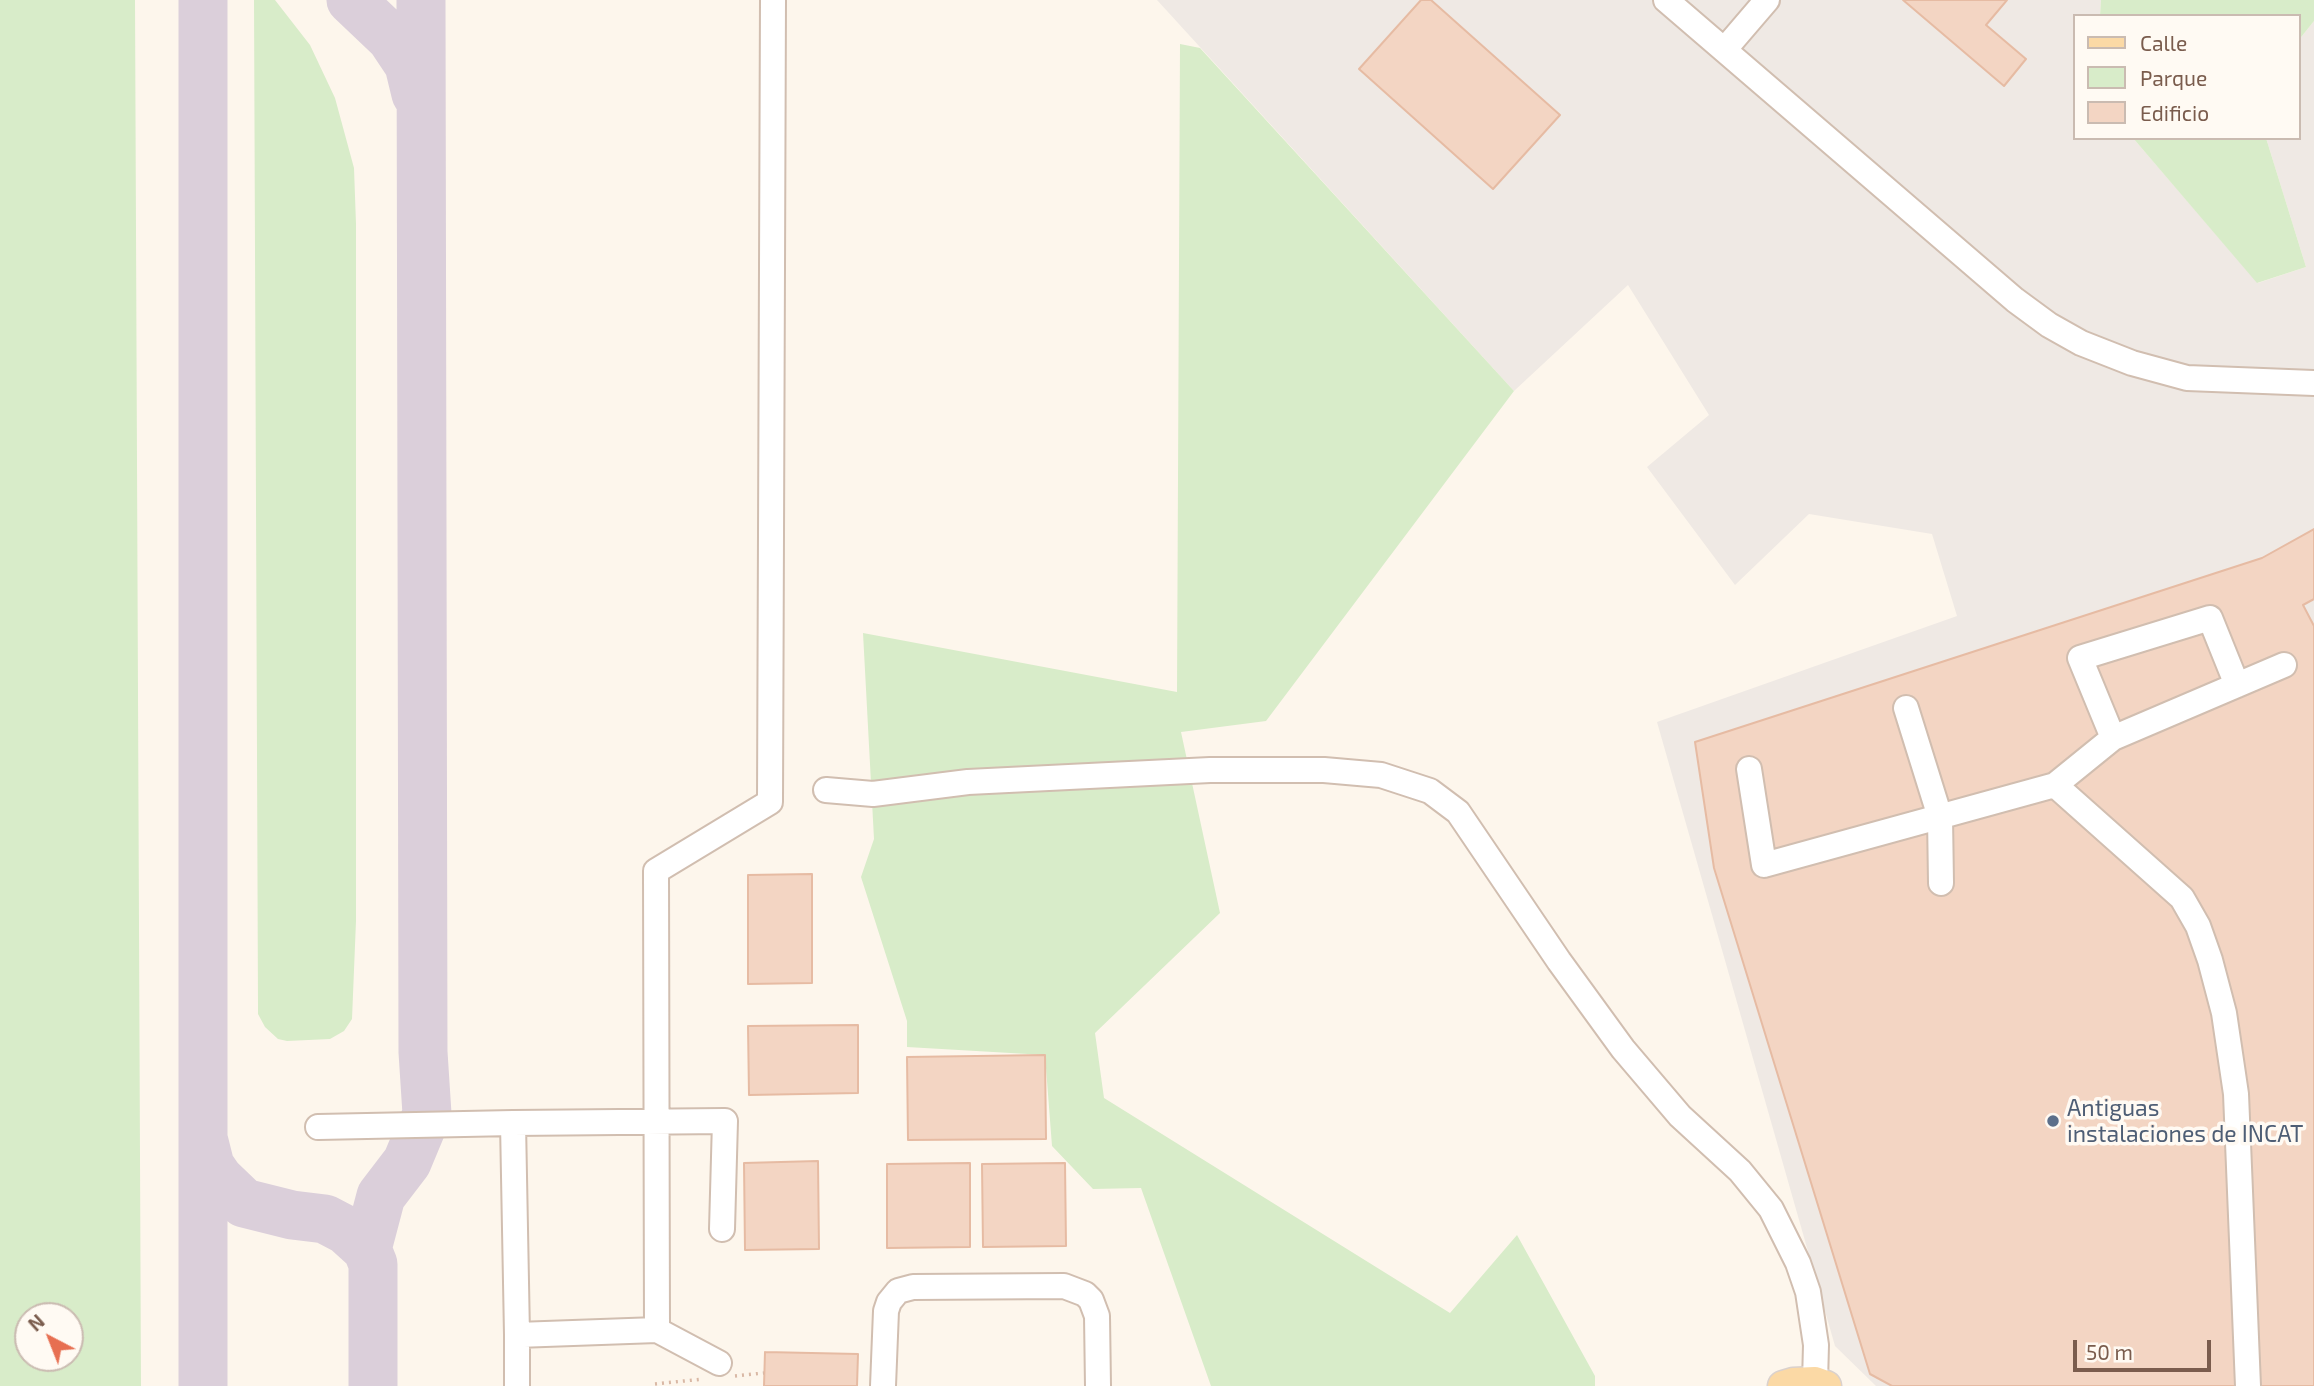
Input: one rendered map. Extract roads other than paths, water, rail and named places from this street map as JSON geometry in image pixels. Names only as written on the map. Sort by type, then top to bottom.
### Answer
[{"type":"main road","points":[[1783,1386],[1793,1383],[1820,1384]]},
{"type":"street","points":[[657,1330],[656,871],[770,802],[774,0]]},
{"type":"street","points":[[1666,0],[2015,300],[2049,325],[2081,343],[2132,363],[2187,378],[2314,383]]},
{"type":"street","points":[[1725,49],[1767,0]]},
{"type":"street","points":[[2113,738],[2080,659],[2210,618],[2238,685]]},
{"type":"street","points":[[1749,769],[1764,865],[2055,785],[2113,738],[2284,665]]},
{"type":"street","points":[[1906,708],[1940,817],[1941,883]]},
{"type":"street","points":[[826,790],[873,794],[968,782],[1223,769],[1324,770],[1381,775],[1430,791],[1458,812],[1559,961],[1623,1048],[1680,1116],[1740,1171],[1771,1209],[1798,1263],[1808,1292],[1820,1384]]},
{"type":"street","points":[[2055,785],[2182,898],[2198,926],[2210,960],[2224,1013],[2236,1094],[2248,1386]]},
{"type":"street","points":[[318,1127],[725,1121],[722,1229]]},
{"type":"street","points":[[513,1123],[517,1386]]},
{"type":"street","points":[[883,1386],[886,1311],[898,1291],[913,1287],[1064,1286],[1085,1294],[1091,1300],[1097,1316],[1098,1386]]},
{"type":"street","points":[[517,1335],[657,1330],[719,1363]]},
{"type":"place","name":"Antiguas instalaciones de INCAT","points":[[2053,1121]]}]
